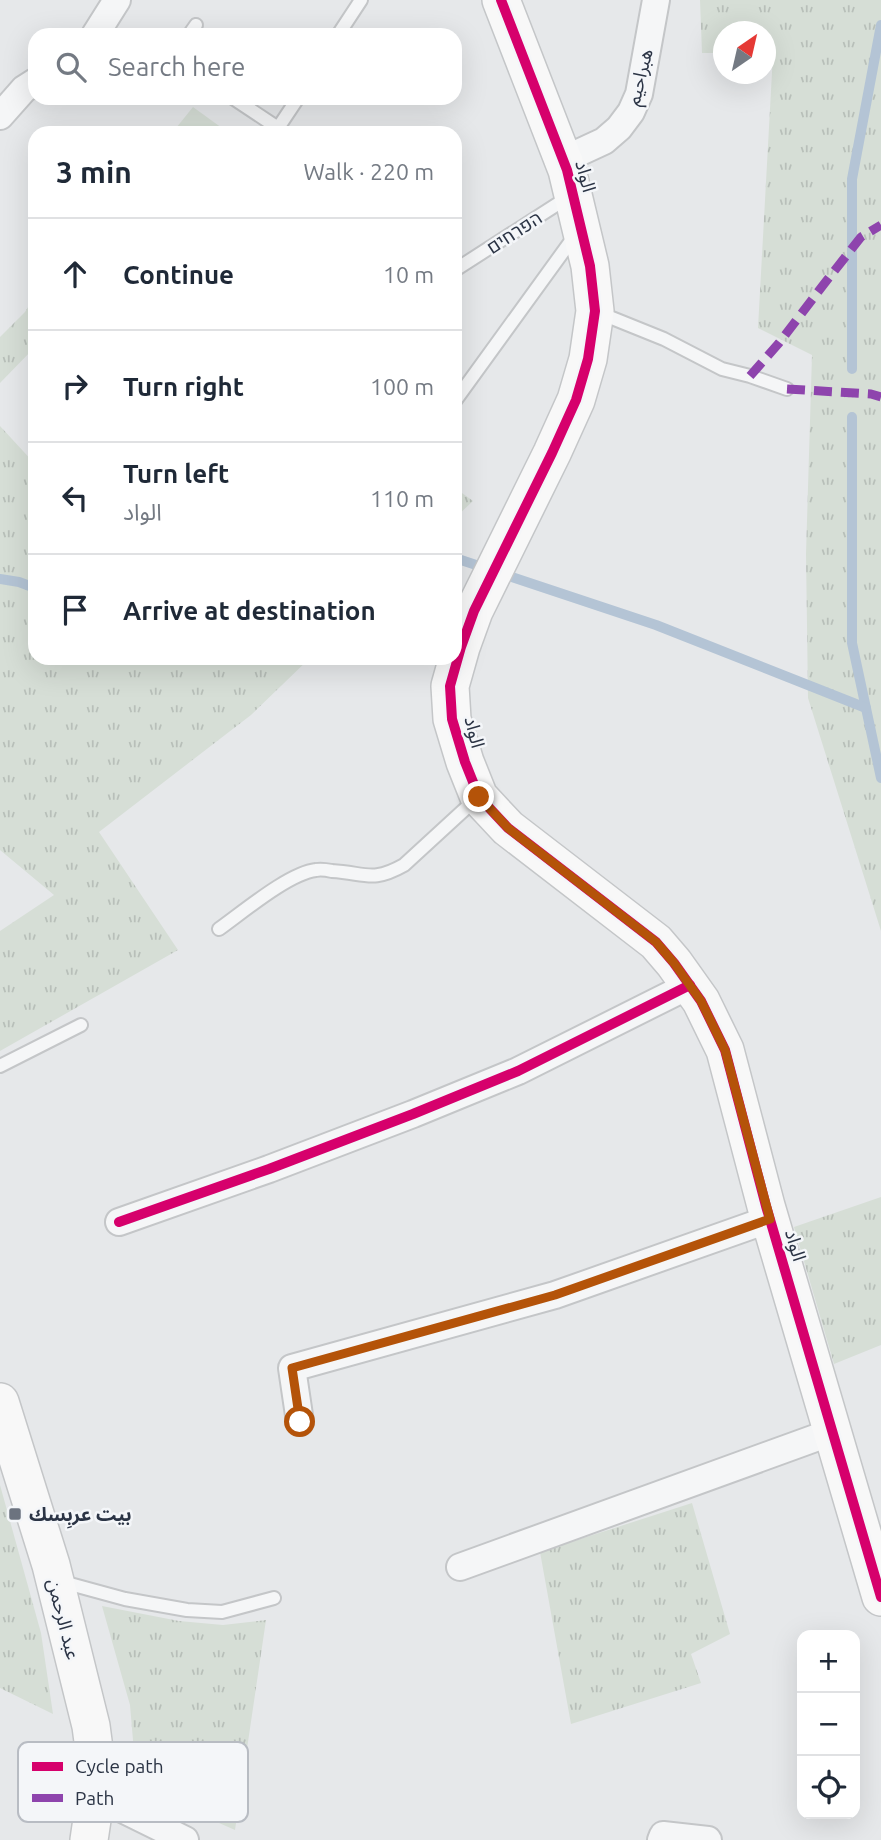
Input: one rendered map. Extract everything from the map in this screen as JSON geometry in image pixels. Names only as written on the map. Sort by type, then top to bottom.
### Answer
[{"type":"street","points":[[99,28],[117,0]]},
{"type":"street","name":"الواد","points":[[462,643],[474,611],[576,400],[588,359],[595,311],[590,266],[572,194],[501,0]]},
{"type":"street","name":"هبراحيم","points":[[572,194],[604,141],[619,128],[631,112],[639,94],[656,0]]},
{"type":"street","points":[[0,116],[28,86]]},
{"type":"street","name":"الواد","points":[[456,665],[450,686],[453,719],[465,762],[479,797],[508,828],[656,942],[701,1001],[725,1050],[770,1219],[881,1597]]},
{"type":"street","points":[[119,1222],[387,1124],[506,1076],[690,985]]},
{"type":"street","points":[[300,1422],[292,1368],[555,1295],[770,1219]]},
{"type":"street","name":"عبد الرحمن","points":[[0,1402],[55,1580],[93,1742]]},
{"type":"street","points":[[460,1567],[832,1432]]},
{"type":"street","name":"عبد الرحمن","points":[[89,1840],[92,1822]]},
{"type":"street","points":[[149,1822],[185,1840]]},
{"type":"street","points":[[662,1840],[663,1835],[708,1840]]},
{"type":"lane","points":[[342,28],[360,0]]},
{"type":"lane","points":[[244,105],[275,126]]},
{"type":"lane","points":[[279,126],[293,105]]},
{"type":"lane","points":[[462,389],[572,194]]},
{"type":"lane","name":"הפרחים","points":[[462,265],[572,194]]},
{"type":"lane","points":[[595,311],[664,339],[722,369],[787,389]]},
{"type":"lane","points":[[219,929],[291,878],[316,870],[372,877],[391,872],[404,865],[479,797]]},
{"type":"lane","points":[[0,1066],[81,1025]]},
{"type":"lane","points":[[55,1580],[125,1599],[222,1612],[274,1598]]},
{"type":"green space","points":[[700,0],[881,0],[881,931],[808,698],[806,554],[812,355],[758,328],[771,84],[776,84],[776,21],[713,21],[713,53],[702,53]]},
{"type":"green space","points":[[193,107],[219,126],[178,126]]},
{"type":"green space","points":[[28,307],[28,354],[0,383],[0,337]]},
{"type":"green space","points":[[0,426],[28,456],[28,665],[303,665],[251,715],[99,832],[178,950],[0,1051],[0,931],[54,895],[0,850]]},
{"type":"green space","points":[[462,493],[473,501],[462,511]]},
{"type":"green space","points":[[881,1197],[881,1345],[834,1364],[794,1227]]},
{"type":"green space","points":[[0,1485],[41,1633],[53,1714],[0,1688]]},
{"type":"green space","points":[[692,1503],[730,1634],[691,1654],[701,1683],[571,1724],[540,1552]]},
{"type":"green space","points":[[102,1606],[179,1621],[223,1625],[266,1620],[248,1742],[133,1742],[130,1705]]},
{"type":"green space","points":[[217,1822],[236,1822],[235,1830]]},
{"type":"waterway","points":[[852,369],[852,179],[881,25]]},
{"type":"waterway","points":[[852,417],[852,643],[881,778]]},
{"type":"waterway","points":[[462,560],[656,625],[866,708]]},
{"type":"waterway","points":[[0,579],[28,585]]},
{"type":"marked path","points":[[750,376],[861,237],[881,225]]},
{"type":"marked path","points":[[787,389],[871,394],[881,397]]},
{"type":"cycle path","points":[[462,644],[474,611],[576,400],[588,359],[595,311],[590,266],[567,170],[501,0]]},
{"type":"cycle path","points":[[456,665],[450,686],[452,719],[479,797],[508,828],[656,942],[701,1001],[725,1050],[766,1206],[881,1597]]},
{"type":"cycle path","points":[[119,1222],[269,1169],[518,1071],[690,985]]},
{"type":"place","name":"بيت عربِسك","points":[[15,1514]]},
{"type":"route","points":[[300,1422],[292,1368],[555,1295],[770,1219],[725,1050],[690,985],[656,942],[508,828],[479,797]]}]
